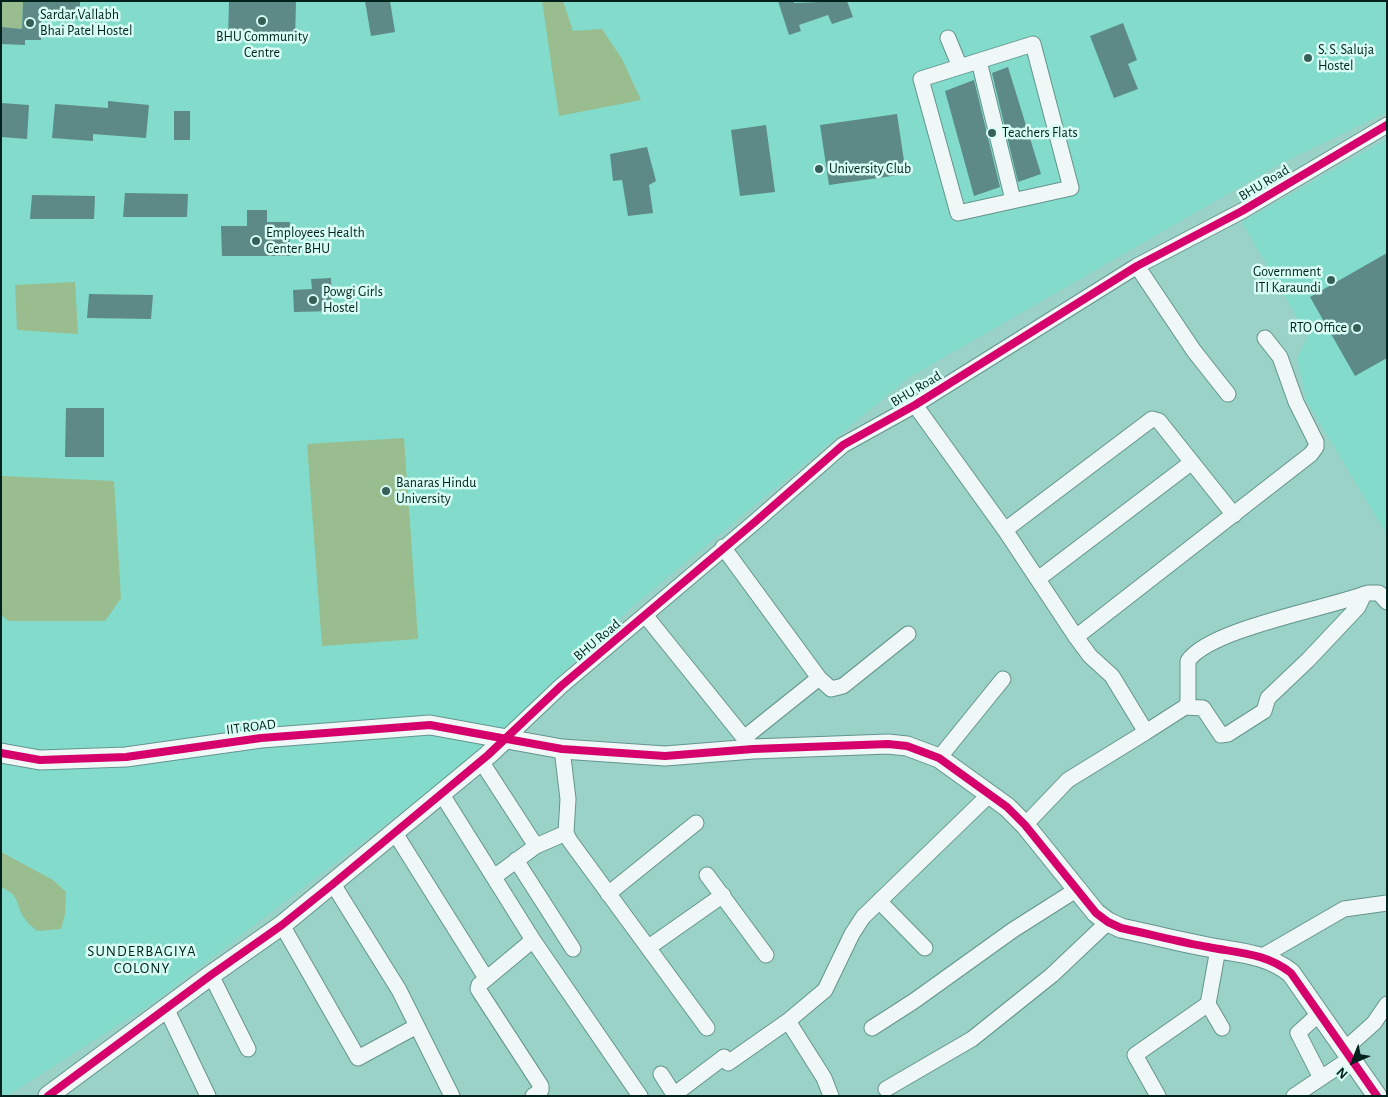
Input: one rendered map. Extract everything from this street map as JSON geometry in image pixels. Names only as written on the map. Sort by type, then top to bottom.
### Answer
[{"type":"street","points":[[948,38],[960,67]]},
{"type":"street","points":[[1033,44],[1072,188],[958,212],[921,79],[979,61],[1033,44]]},
{"type":"street","points":[[979,61],[1013,200]]},
{"type":"street","name":"BHU Road","points":[[504,739],[561,686],[723,547],[756,522],[843,445],[915,405],[1137,266],[1242,211],[1387,125]]},
{"type":"street","points":[[1137,266],[1185,338],[1228,394]]},
{"type":"street","points":[[1076,637],[1234,515],[1311,454],[1316,447],[1316,442],[1296,402],[1285,366],[1280,356],[1265,338]]},
{"type":"street","points":[[915,405],[1005,530],[1076,637],[1090,656],[1112,676],[1146,732]]},
{"type":"street","points":[[1005,530],[1152,419],[1159,421],[1234,515]]},
{"type":"street","points":[[1038,579],[1192,462]]},
{"type":"street","points":[[723,547],[819,678],[831,689],[843,686],[908,634]]},
{"type":"street","points":[[1025,825],[1068,780],[1185,707],[1188,702],[1188,661],[1199,649],[1240,630],[1364,594],[1378,593],[1387,602]]},
{"type":"street","points":[[1185,707],[1203,708],[1221,735],[1228,734],[1264,711],[1268,698],[1358,608],[1364,594]]},
{"type":"street","points":[[645,615],[749,743],[819,678]]},
{"type":"street","points":[[939,758],[1003,679]]},
{"type":"street","name":"IIT ROAD","points":[[1,753],[40,760],[126,757],[261,738],[430,725],[562,750],[665,756],[749,743],[888,744],[907,746],[939,758],[990,794],[1025,825],[1076,890],[1096,913],[1108,922]]},
{"type":"street","points":[[54,1094],[166,1008],[282,926],[481,761],[504,739]]},
{"type":"street","points":[[562,750],[568,799],[566,833],[608,894],[707,1028]]},
{"type":"street","points":[[481,761],[536,846]]},
{"type":"street","points":[[441,793],[533,940],[640,1096]]},
{"type":"street","points":[[661,1074],[675,1095],[788,1021],[825,990],[852,934],[879,901],[990,794]]},
{"type":"street","points":[[608,894],[696,823]]},
{"type":"street","points":[[395,833],[486,978]]},
{"type":"street","points":[[494,877],[536,846],[566,833]]},
{"type":"street","points":[[516,860],[573,949]]},
{"type":"street","points":[[707,875],[766,955]]},
{"type":"street","points":[[333,884],[399,990],[452,1096]]},
{"type":"street","points":[[872,1028],[914,1001],[1012,930],[1076,890]]},
{"type":"street","points":[[649,947],[723,895]]},
{"type":"street","points":[[879,901],[925,948]]},
{"type":"street","points":[[1261,956],[1344,909],[1387,903]]},
{"type":"street","points":[[886,1089],[972,1039],[1052,975],[1108,922],[1121,928],[1218,949],[1261,956],[1279,963],[1291,973],[1377,1096]]},
{"type":"street","points":[[282,926],[358,1058],[417,1026]]},
{"type":"street","points":[[533,940],[479,985],[480,993],[541,1086],[541,1090],[533,1096]]},
{"type":"street","points":[[1218,949],[1208,1004],[1222,1028]]},
{"type":"street","points":[[211,975],[248,1048]]},
{"type":"street","points":[[1158,1096],[1135,1055],[1208,1004]]},
{"type":"street","points":[[1294,1096],[1321,1078],[1348,1054],[1387,1004]]},
{"type":"street","points":[[166,1008],[208,1096]]},
{"type":"street","points":[[1320,1013],[1298,1032],[1321,1078]]},
{"type":"street","points":[[788,1021],[824,1078],[831,1096]]},
{"type":"shaded area","name":"Banaras Hindu University","points":[[1,1],[1387,1],[1387,112],[1278,165],[908,378],[634,605],[477,754],[154,1002],[7,1096],[1,1096]]},
{"type":"shaded area","points":[[1,1],[23,1],[22,29],[1,27]]},
{"type":"shaded area","points":[[542,1],[563,1],[573,31],[602,29],[622,59],[641,100],[559,116]]},
{"type":"shaded area","name":"Government ITI Karaundi","points":[[1387,139],[1387,535],[1306,400],[1297,358],[1308,337],[1242,222]]},
{"type":"shaded area","points":[[75,282],[78,334],[17,330],[15,285]]},
{"type":"shaded area","points":[[404,438],[418,639],[322,646],[307,444]]},
{"type":"shaded area","points":[[1,476],[114,481],[121,598],[105,621],[8,621],[1,614]]},
{"type":"shaded area","points":[[1,852],[53,880],[66,892],[65,914],[61,929],[37,931],[26,921],[15,897],[1,887]]},
{"type":"building","name":"Sardar Vallabh Bhai Patel Hostel","points":[[23,1],[80,1],[80,19],[42,15],[41,40],[25,40],[25,45],[1,44],[1,27],[22,29]]},
{"type":"building","name":"BHU Community Centre","points":[[229,1],[296,1],[295,43],[228,40]]},
{"type":"building","points":[[365,1],[390,1],[395,32],[371,36]]},
{"type":"building","points":[[778,1],[794,1],[794,3],[847,1],[853,17],[832,24],[828,15],[799,25],[801,31],[789,35]]},
{"type":"building","points":[[1123,23],[1137,60],[1128,64],[1138,89],[1114,98],[1090,36]]},
{"type":"building","points":[[1008,67],[1041,174],[1018,182],[992,73]]},
{"type":"building","points":[[974,80],[1000,187],[974,196],[945,91]]},
{"type":"building","points":[[108,101],[149,105],[146,138],[93,134],[93,141],[52,138],[55,104],[108,108]]},
{"type":"building","points":[[1,103],[29,105],[27,139],[1,137]]},
{"type":"building","points":[[174,111],[190,111],[190,140],[174,140]]},
{"type":"building","points":[[897,114],[906,174],[829,185],[820,125]]},
{"type":"building","points":[[766,125],[775,192],[740,196],[731,130]]},
{"type":"building","points":[[647,147],[656,181],[649,185],[653,213],[628,216],[622,180],[613,181],[610,154]]},
{"type":"building","points":[[125,193],[188,194],[187,217],[123,217]]},
{"type":"building","points":[[32,195],[95,196],[94,219],[30,219]]},
{"type":"building","name":"Employees Health Center BHU","points":[[247,210],[267,210],[267,222],[290,222],[290,256],[222,256],[221,226],[247,226]]},
{"type":"building","name":"RTO Office","points":[[1387,253],[1387,358],[1355,376],[1310,297]]},
{"type":"building","name":"Powgi Girls Hostel","points":[[331,278],[332,311],[294,312],[293,290],[312,289],[311,279]]},
{"type":"building","points":[[89,294],[153,295],[151,319],[87,318]]},
{"type":"building","points":[[66,408],[104,408],[104,457],[65,457]]},
{"type":"cycle path","points":[[48,1096],[211,975],[282,925],[333,884],[488,755],[561,686],[843,445],[915,405],[1137,266],[1242,211],[1387,125]]},
{"type":"cycle path","points":[[1,753],[40,760],[126,757],[261,738],[430,725],[562,749],[665,756],[753,749],[888,744],[907,746],[939,758],[1007,807],[1025,825],[1096,913],[1108,922],[1121,928],[1262,958],[1272,961],[1291,973],[1377,1096]]},
{"type":"place","name":"BHU Community Centre","points":[[262,21]]},
{"type":"place","name":"Sardar Vallabh Bhai Patel Hostel","points":[[30,23]]},
{"type":"place","name":"S. S. Saluja Hostel","points":[[1308,58]]},
{"type":"place","name":"Teachers Flats","points":[[992,133]]},
{"type":"place","name":"University Club","points":[[819,169]]},
{"type":"place","name":"Employees Health Center BHU","points":[[256,241]]},
{"type":"place","name":"Government ITI Karaundi","points":[[1331,280]]},
{"type":"place","name":"Powgi Girls Hostel","points":[[313,300]]},
{"type":"place","name":"RTO Office","points":[[1357,328]]},
{"type":"place","name":"Banaras Hindu University","points":[[386,491]]},
{"type":"district","name":"SUNDERBAGIYA COLONY","points":[[142,960]]}]
